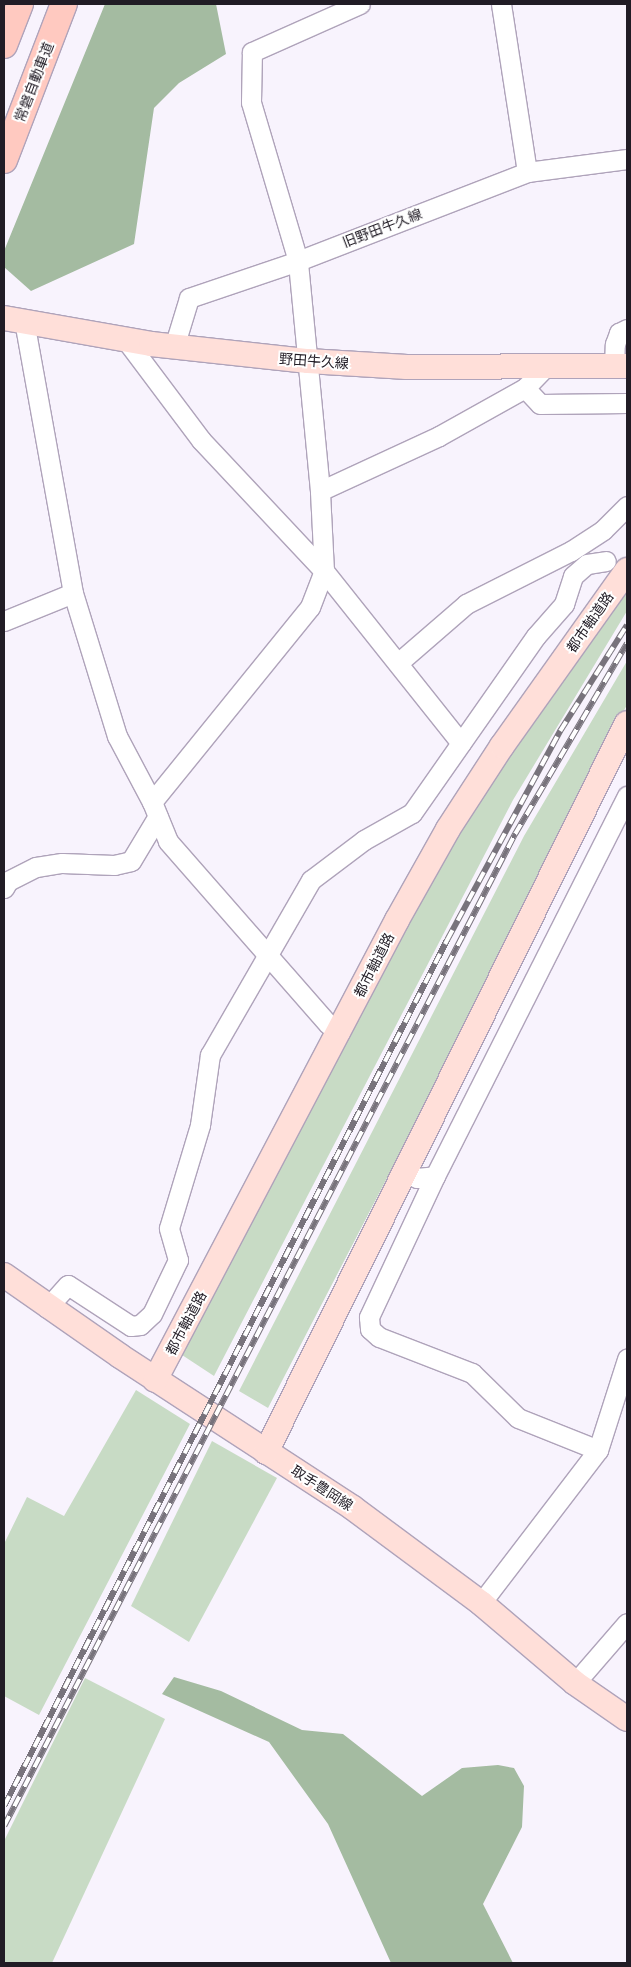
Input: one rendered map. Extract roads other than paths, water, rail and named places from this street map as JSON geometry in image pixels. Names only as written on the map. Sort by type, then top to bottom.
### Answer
[{"type":"highway","points":[[4,45],[20,4]]},
{"type":"highway","name":"常磐自動車道","points":[[4,160],[64,4]]},
{"type":"main road","name":"野田牛久線","points":[[14,320],[174,347],[308,361],[407,367],[621,367]]},
{"type":"main road","name":"都市軸道路","points":[[155,1380],[448,829],[617,566]]},
{"type":"main road","points":[[266,1452],[627,723]]},
{"type":"main road","name":"取手豊岡線","points":[[4,1275],[46,1308],[353,1508],[481,1603],[575,1683],[627,1719]]},
{"type":"street","points":[[4,888],[8,881],[36,867],[62,863],[114,865],[131,861],[155,809],[310,608],[324,571],[320,491],[298,261],[251,102],[252,52],[360,4]]},
{"type":"street","points":[[502,4],[527,172]]},
{"type":"street","name":"旧野田牛久線","points":[[174,347],[189,298],[298,261],[527,172],[627,159]]},
{"type":"street","points":[[14,320],[73,593],[117,736],[155,809],[168,841],[328,1024],[340,1032]]},
{"type":"street","points":[[621,367],[615,344],[619,333],[627,329]]},
{"type":"street","points":[[126,340],[201,440],[324,571],[461,743]]},
{"type":"street","points":[[320,491],[439,436],[525,388],[544,368]]},
{"type":"street","points":[[525,388],[540,404],[627,403]]},
{"type":"street","points":[[398,663],[466,604],[571,551],[603,530],[627,506]]},
{"type":"street","points":[[46,1308],[68,1285],[131,1326],[140,1325],[152,1314],[178,1260],[169,1228],[200,1125],[210,1055],[311,880],[364,840],[412,813],[536,636],[564,604],[573,576],[587,564],[617,566]]},
{"type":"street","points":[[4,620],[73,593]]},
{"type":"street","points":[[598,1450],[518,1418],[472,1373],[379,1336],[370,1329],[369,1318],[435,1176],[627,796]]},
{"type":"street","points":[[404,1171],[417,1178],[435,1176]]},
{"type":"street","points":[[481,1603],[598,1450],[627,1359]]},
{"type":"street","points":[[575,1683],[627,1623]]},
{"type":"railway","points":[[4,1806],[447,940],[560,731],[627,625]]},
{"type":"railway","points":[[4,1826],[515,834],[627,643]]}]
